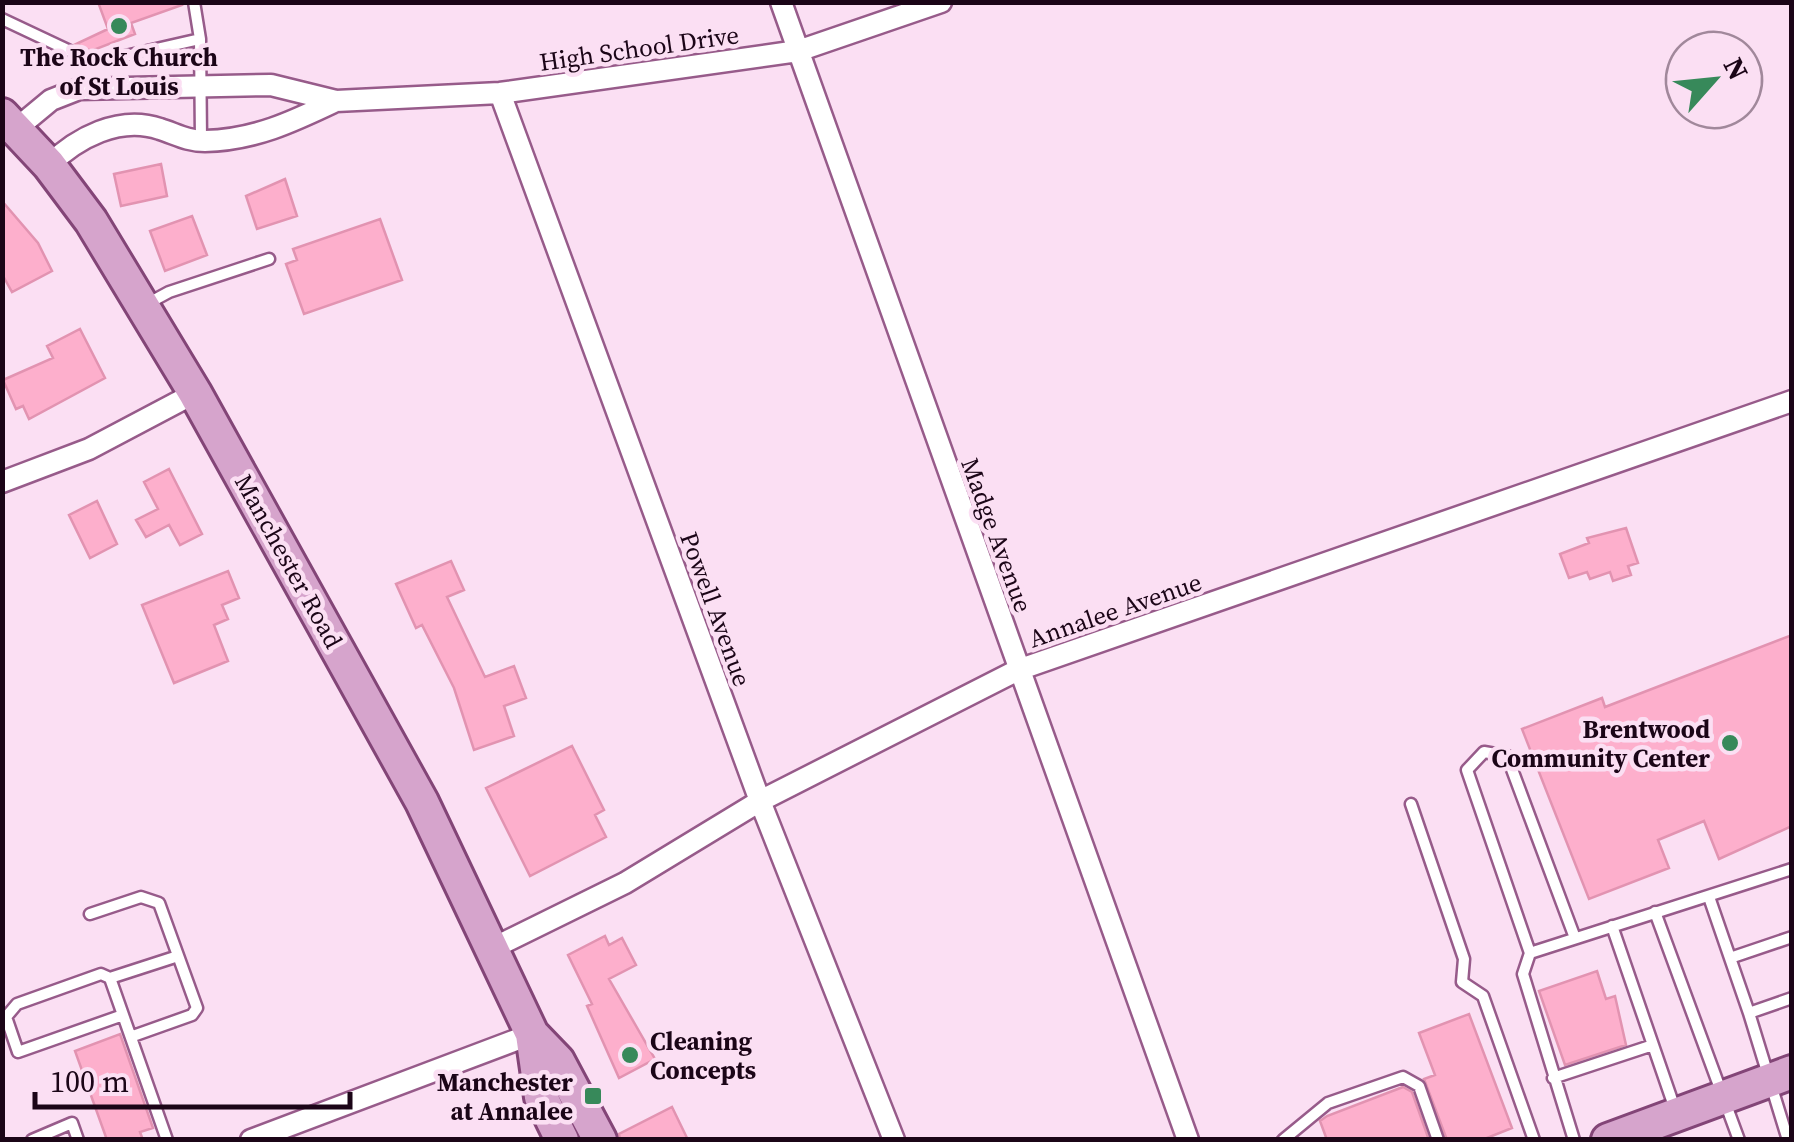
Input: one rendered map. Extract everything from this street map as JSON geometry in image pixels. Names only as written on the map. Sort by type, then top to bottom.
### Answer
[{"type":"main road","name":"Manchester Road","points":[[9,122],[49,165],[144,306],[411,782],[532,1034],[542,1098],[562,1140]]},
{"type":"main road","name":"Manchester Road","points":[[532,1034],[558,1062],[600,1140]]},
{"type":"main road","points":[[1626,1136],[1785,1077]]},
{"type":"street","name":"Madge Avenue","points":[[781,2],[1188,1140]]},
{"type":"street","name":"High School Drive","points":[[9,122],[79,89],[272,86],[336,101],[500,93],[798,51],[941,2]]},
{"type":"street","name":"Powell Avenue","points":[[500,93],[760,802],[894,1140]]},
{"type":"street","name":"High School Drive","points":[[49,165],[79,138],[105,129],[148,126],[201,141],[242,139],[280,128],[336,101]]},
{"type":"street","points":[[2,482],[88,449],[195,393]]},
{"type":"street","name":"Annalee Avenue","points":[[491,949],[625,884],[760,802],[1018,670],[1792,401]]},
{"type":"street","points":[[251,1140],[532,1034]]},
{"type":"lane","points":[[194,2],[200,39],[201,141]]},
{"type":"lane","points":[[2,19],[88,60],[108,60],[200,39]]},
{"type":"lane","points":[[144,306],[168,292],[270,259]]},
{"type":"lane","points":[[1574,938],[1507,756],[1484,752],[1467,770],[1530,953],[1523,974],[1574,1140]]},
{"type":"lane","points":[[1411,804],[1464,959],[1462,982],[1483,996],[1534,1140]]},
{"type":"lane","points":[[1530,953],[1792,869]]},
{"type":"lane","points":[[90,914],[140,897],[154,898],[178,956],[196,1008],[192,1015],[133,1036]]},
{"type":"lane","points":[[1709,897],[1749,1013],[1785,1077],[1788,1140]]},
{"type":"lane","points":[[1655,912],[1739,1140]]},
{"type":"lane","points":[[1612,926],[1653,1045],[1672,1120]]},
{"type":"lane","points":[[1730,958],[1792,937]]},
{"type":"lane","points":[[124,1015],[18,1052],[6,1017],[9,1008],[178,956]]},
{"type":"lane","points":[[106,976],[133,1036],[167,1140]]},
{"type":"lane","points":[[1749,1013],[1792,998]]},
{"type":"lane","points":[[1554,1078],[1653,1045]]},
{"type":"lane","points":[[1283,1140],[1328,1103],[1403,1077],[1419,1086],[1438,1140]]},
{"type":"lane","points":[[32,1140],[72,1123],[78,1140]]},
{"type":"building","name":"The Rock Church of St Louis","points":[[98,2],[182,5],[131,23],[135,34],[91,51],[76,44],[108,29]]},
{"type":"building","points":[[161,164],[167,196],[121,206],[114,174]]},
{"type":"building","points":[[285,179],[297,216],[257,229],[246,196]]},
{"type":"building","points":[[2,201],[38,243],[52,271],[12,292],[2,274]]},
{"type":"building","points":[[192,216],[207,255],[165,271],[150,231]]},
{"type":"building","points":[[380,219],[402,280],[304,314],[286,264],[297,260],[293,249]]},
{"type":"building","points":[[80,329],[105,378],[29,419],[23,406],[16,409],[3,380],[53,358],[47,346]]},
{"type":"building","points":[[169,469],[202,534],[180,545],[169,525],[146,537],[136,520],[158,509],[144,482]]},
{"type":"building","points":[[97,501],[117,544],[90,558],[69,515]]},
{"type":"building","points":[[1626,528],[1638,563],[1628,566],[1631,575],[1613,581],[1610,572],[1590,579],[1587,572],[1569,578],[1560,554],[1589,543],[1587,538]]},
{"type":"building","points":[[451,561],[464,590],[447,597],[485,677],[514,666],[526,698],[504,706],[514,736],[474,750],[454,688],[422,625],[416,628],[396,584]]},
{"type":"building","points":[[228,571],[239,598],[222,605],[228,619],[214,625],[228,661],[174,683],[142,605]]},
{"type":"building","points":[[1792,635],[1792,826],[1719,859],[1704,821],[1658,840],[1669,868],[1589,899],[1522,729],[1602,698],[1605,707]]},
{"type":"building","points":[[572,746],[604,810],[595,815],[606,837],[530,876],[486,788]]},
{"type":"building","points":[[605,936],[609,945],[622,938],[636,965],[609,979],[655,1059],[619,1078],[587,1006],[592,1004],[568,955]]},
{"type":"building","points":[[1597,971],[1606,999],[1615,996],[1626,1045],[1565,1065],[1539,991]]},
{"type":"building","points":[[1469,1014],[1512,1128],[1482,1140],[1447,1140],[1424,1079],[1435,1075],[1419,1033]]},
{"type":"building","points":[[120,1034],[153,1128],[140,1132],[143,1140],[107,1140],[75,1051]]},
{"type":"building","points":[[1403,1087],[1412,1092],[1429,1140],[1327,1140],[1320,1121],[1327,1116]]},
{"type":"building","points":[[672,1107],[688,1140],[620,1140],[619,1134]]},
{"type":"place","name":"The Rock Church of St Louis","points":[[119,26]]},
{"type":"place","name":"Brentwood Community Center","points":[[1730,743]]},
{"type":"place","name":"Cleaning Concepts","points":[[630,1055]]},
{"type":"place","name":"Manchester at Annalee","points":[[593,1096]]}]
